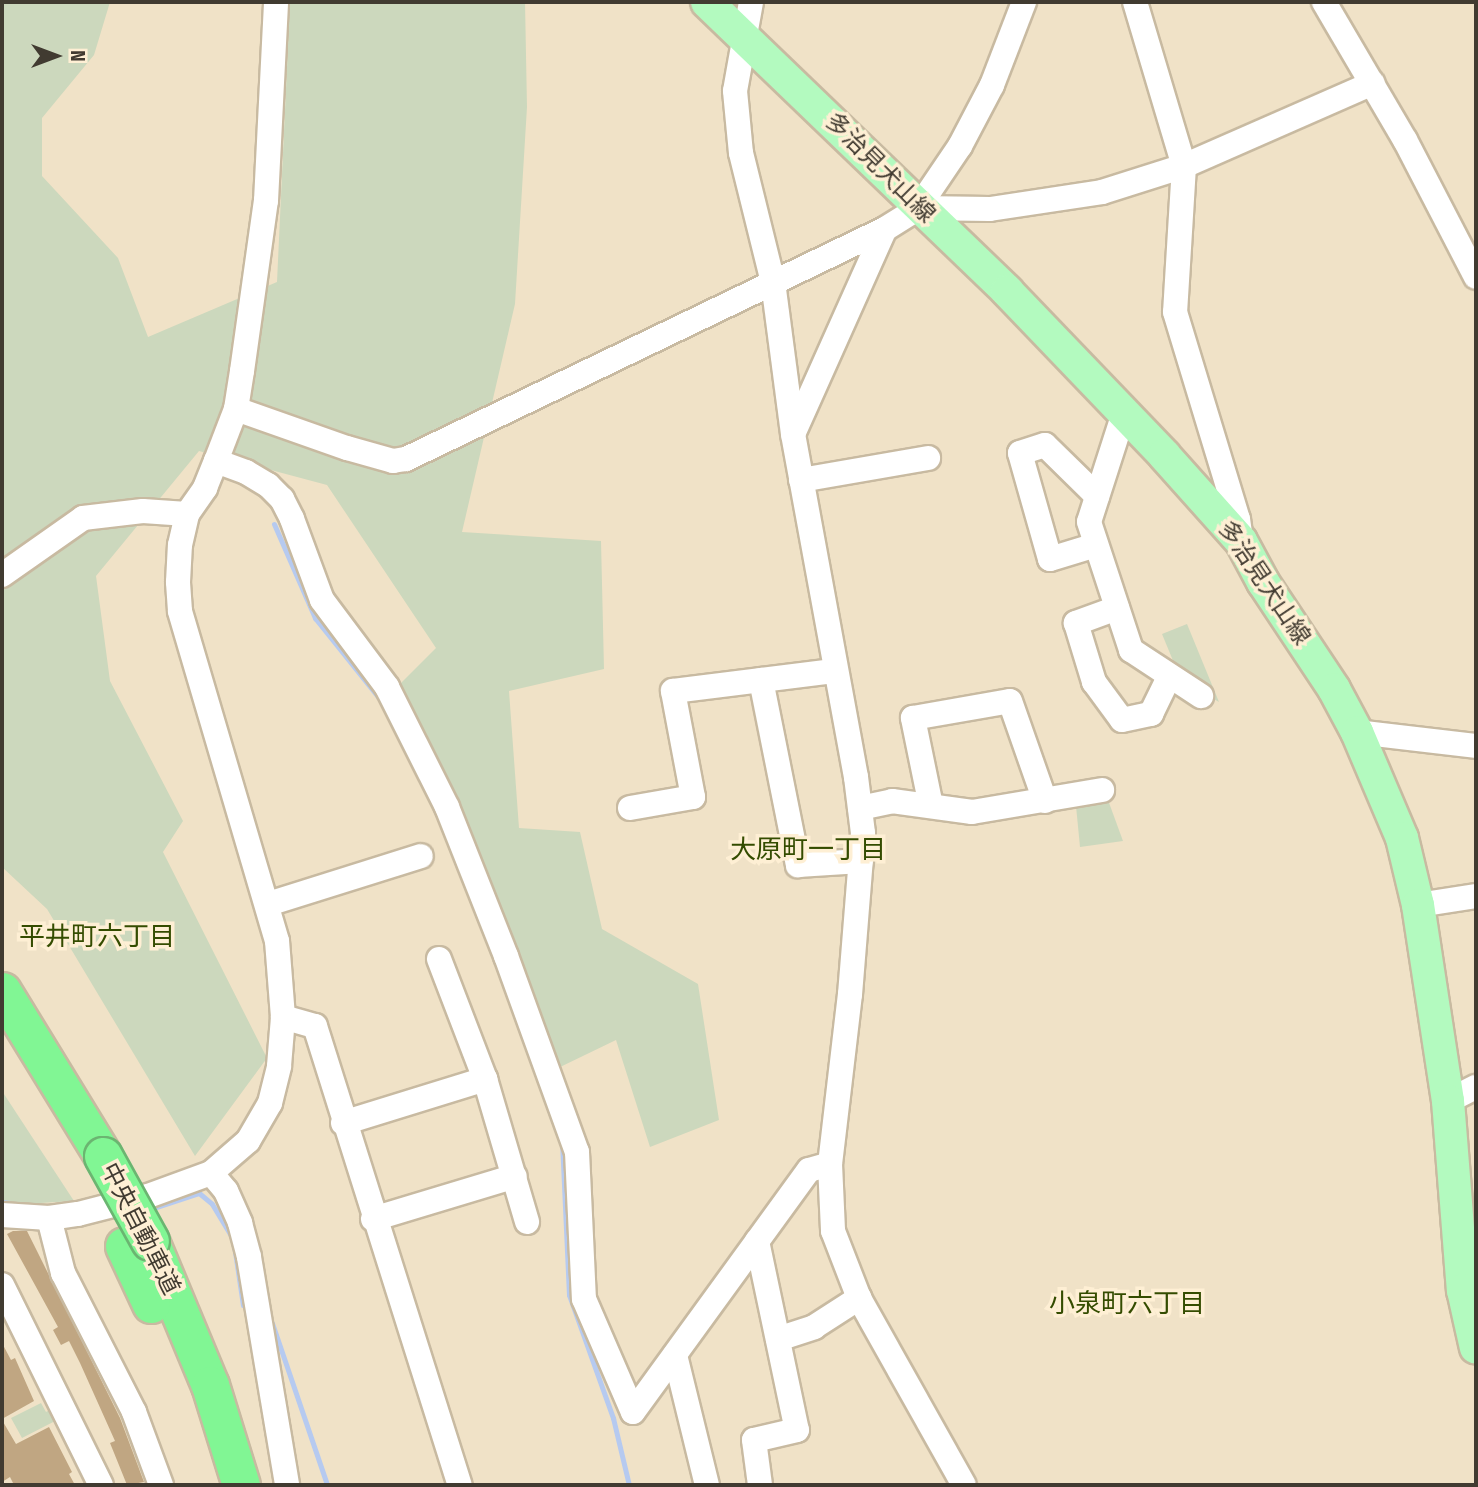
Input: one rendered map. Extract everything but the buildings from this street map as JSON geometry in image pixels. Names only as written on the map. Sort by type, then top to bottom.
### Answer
[{"type":"highway","name":"中央自動車道","points":[[2,991],[48,1063],[91,1158],[210,1385],[241,1485]]},
{"type":"highway","name":"中央自動車道","points":[[2,1032],[91,1158]]},
{"type":"highway","name":"中央自動車道","points":[[137,1244],[161,1325],[217,1485]]},
{"type":"main road","name":"多治見犬山線","points":[[707,2],[744,40],[836,123],[918,208],[1007,290],[1241,541],[1263,582],[1334,689],[1357,732],[1402,838],[1419,905],[1448,1101],[1463,1290],[1476,1348]]},
{"type":"street","points":[[2,1215],[49,1218],[148,1196],[211,1173],[248,1141],[270,1103],[279,1066],[283,1017],[277,941],[180,611],[180,545],[187,514],[205,488],[236,409],[266,201],[276,2]]},
{"type":"street","points":[[751,2],[735,91],[741,153],[773,282],[793,434],[863,833],[850,994],[830,1164],[833,1231],[859,1298],[964,1485]]},
{"type":"street","points":[[236,409],[347,448],[393,461],[407,459],[885,229],[918,208],[960,146],[992,85],[1024,2]]},
{"type":"street","points":[[1135,2],[1184,166],[1175,312],[1238,519],[1241,541]]},
{"type":"street","points":[[1324,2],[1468,245],[1476,277]]},
{"type":"street","points":[[918,208],[990,209],[1102,192],[1184,166],[1373,83]]},
{"type":"street","points":[[793,434],[885,229]]},
{"type":"street","points":[[1124,413],[1089,522],[1131,650],[1202,696]]},
{"type":"street","points":[[1096,545],[1050,559],[1020,453],[1045,446],[1097,496]]},
{"type":"street","points":[[801,480],[928,458]]},
{"type":"street","points":[[216,461],[268,485],[282,499],[322,600],[387,687],[447,807],[511,968],[577,1152],[584,1299],[633,1412],[809,1170],[830,1164]]},
{"type":"street","points":[[2,575],[83,518],[143,511],[187,514]]},
{"type":"street","points":[[1117,608],[1076,623],[1094,682],[1122,720],[1151,714],[1169,677]]},
{"type":"street","points":[[630,808],[693,797],[673,691],[834,671]]},
{"type":"street","points":[[761,680],[798,865],[861,861]]},
{"type":"street","points":[[931,806],[913,718],[1010,701],[1045,801]]},
{"type":"street","points":[[1357,732],[1476,746]]},
{"type":"street","points":[[860,808],[892,801],[972,812],[1102,790]]},
{"type":"street","points":[[268,904],[421,856]]},
{"type":"street","points":[[1419,905],[1476,896]]},
{"type":"street","points":[[439,959],[485,1079],[527,1222]]},
{"type":"street","points":[[283,1017],[315,1026],[373,1219],[460,1485]]},
{"type":"street","points":[[343,1123],[485,1079]]},
{"type":"street","points":[[1448,1101],[1476,1087]]},
{"type":"street","points":[[211,1173],[226,1191],[240,1223],[249,1257],[287,1485]]},
{"type":"street","points":[[373,1219],[515,1176]]},
{"type":"street","points":[[49,1218],[64,1273],[134,1412],[161,1485]]},
{"type":"street","points":[[757,1241],[797,1430],[754,1440],[761,1485]]},
{"type":"street","points":[[2,1285],[102,1485]]},
{"type":"street","points":[[778,1339],[814,1327],[859,1298]]},
{"type":"street","points":[[675,1355],[706,1485]]},
{"type":"green space","points":[[2,2],[110,2],[94,55],[42,118],[42,176],[118,258],[148,337],[277,282],[290,2],[525,2],[527,107],[515,304],[462,532],[601,541],[604,669],[509,691],[519,828],[580,832],[602,929],[698,984],[719,1120],[650,1147],[616,1040],[556,1069],[399,685],[436,648],[327,485],[199,451],[96,576],[110,681],[183,821],[163,852],[267,1058],[195,1156],[47,909],[2,867]]},
{"type":"green space","points":[[1187,624],[1219,702],[1181,680],[1162,634]]},
{"type":"green space","points":[[1108,800],[1123,841],[1080,847],[1076,806]]},
{"type":"green space","points":[[2,1091],[74,1201],[23,1204],[2,1202]]},
{"type":"green space","points":[[41,1403],[46,1412],[53,1408],[59,1419],[22,1438],[11,1418]]},
{"type":"waterway","points":[[274,524],[315,618],[380,699]]},
{"type":"waterway","points":[[562,1141],[569,1295],[613,1418],[629,1485]]},
{"type":"waterway","points":[[147,1210],[199,1193],[212,1204],[231,1236]]},
{"type":"waterway","points":[[2,1202],[9,1203]]},
{"type":"waterway","points":[[234,1245],[243,1305]]},
{"type":"waterway","points":[[272,1323],[327,1485]]},
{"type":"district","name":"大原町一丁目","points":[[808,850]]},
{"type":"district","name":"平井町六丁目","points":[[97,937]]},
{"type":"district","name":"小泉町六丁目","points":[[1127,1304]]}]
